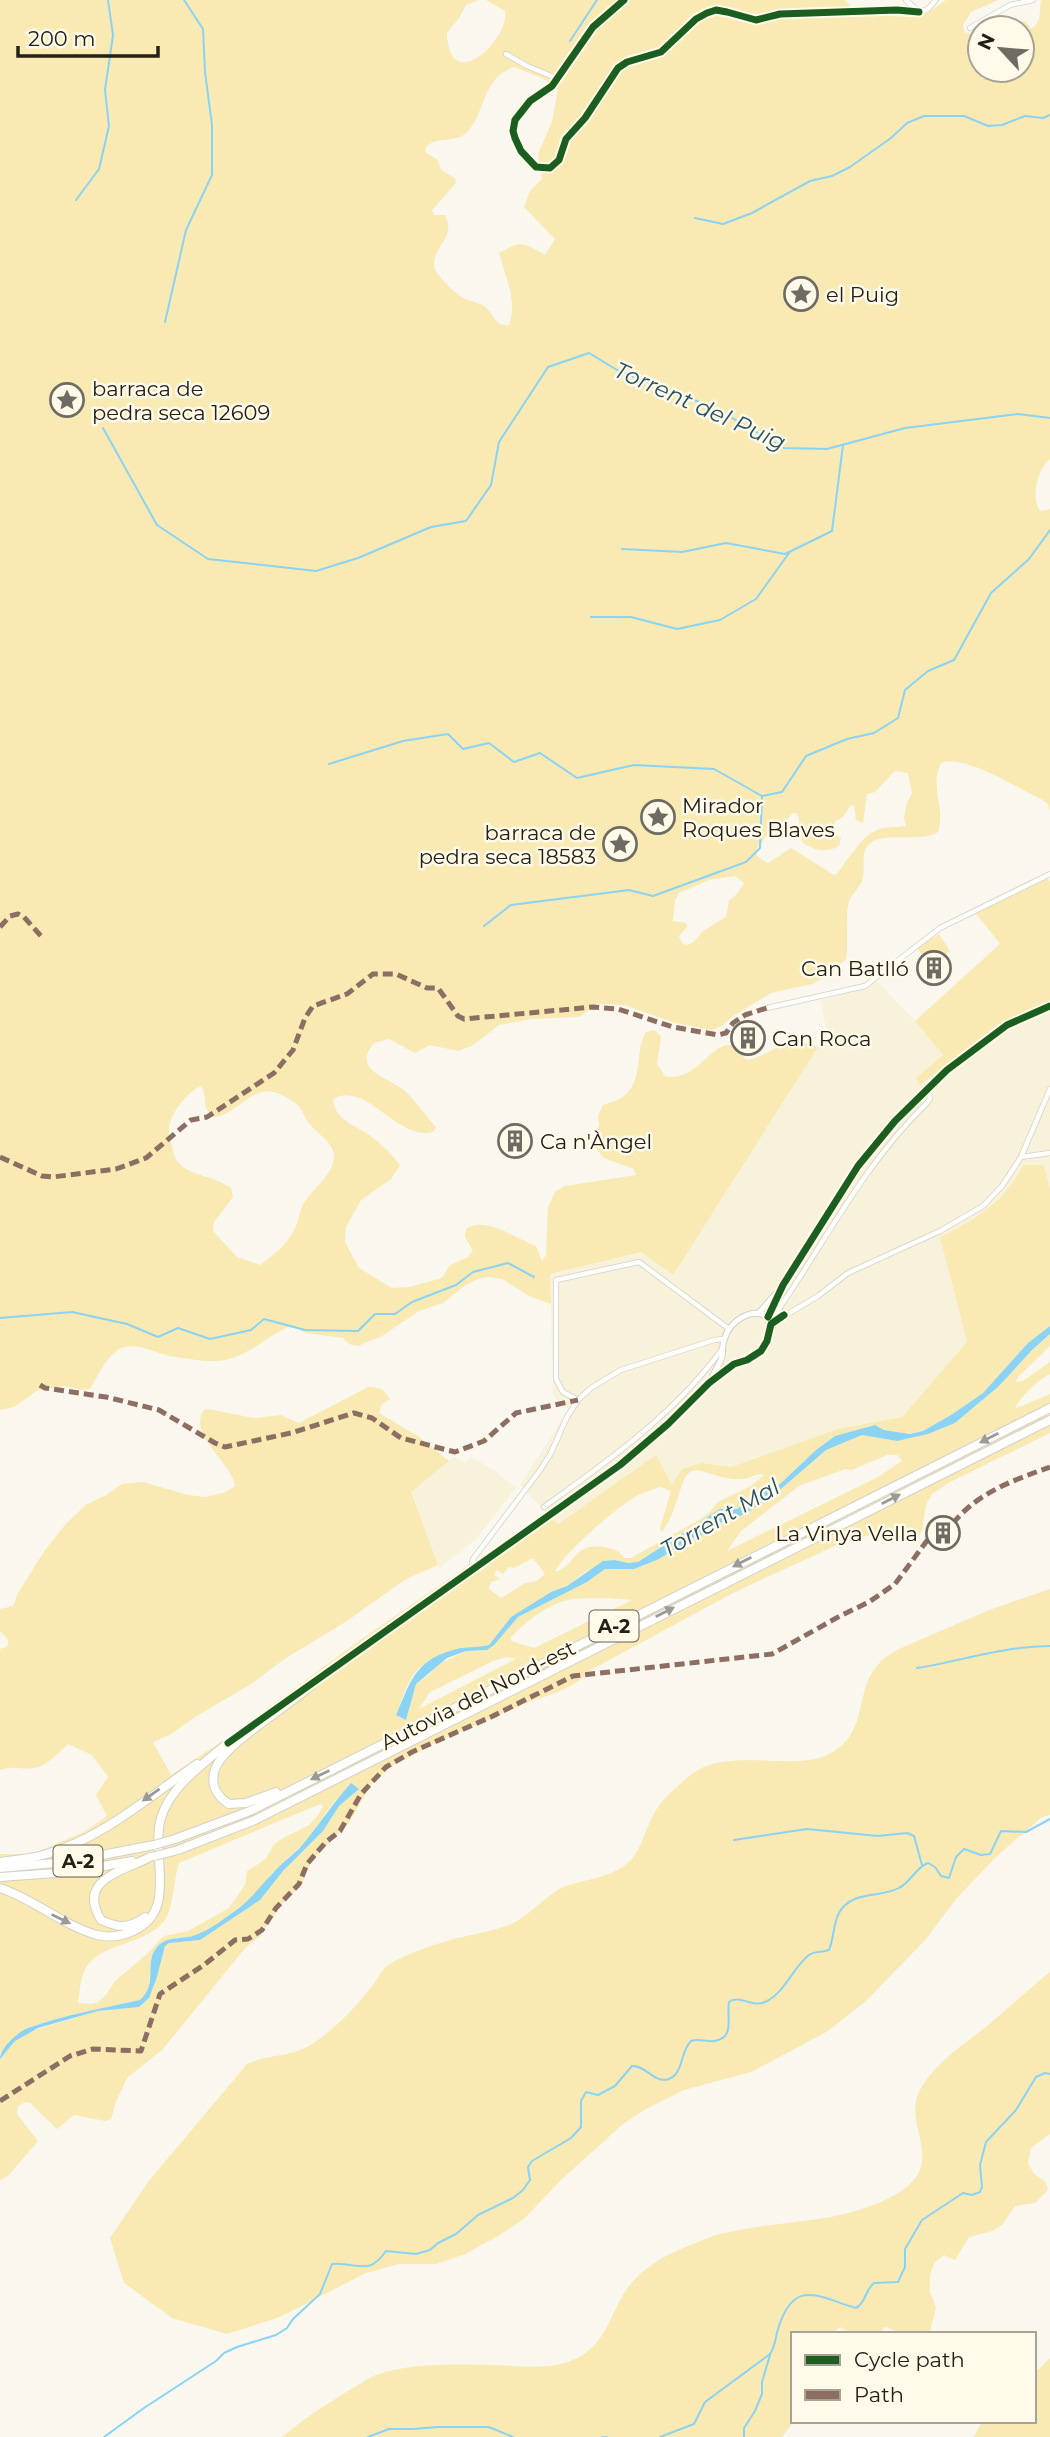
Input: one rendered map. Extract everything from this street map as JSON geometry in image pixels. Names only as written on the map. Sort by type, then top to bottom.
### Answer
[{"type":"highway","name":"Autovia del Nord-est","points":[[0,1868],[66,1862],[154,1845],[250,1811],[1050,1408]]},
{"type":"highway","name":"Autovia del Nord-est","points":[[0,1877],[69,1872],[153,1857],[254,1820],[1050,1420]]},
{"type":"highway","points":[[292,1788],[246,1803],[229,1804],[221,1799],[214,1786],[215,1769],[233,1748],[305,1693],[318,1679]]},
{"type":"highway","points":[[0,1862],[44,1855],[86,1838],[228,1743]]},
{"type":"highway","points":[[0,1888],[16,1893],[57,1917],[97,1935],[124,1935],[138,1930],[157,1905],[161,1890],[159,1831],[161,1818],[169,1801],[181,1786],[228,1743]]},
{"type":"highway","points":[[153,1857],[113,1872],[102,1880],[96,1890],[94,1902],[101,1920],[122,1927],[134,1925],[157,1905]]},
{"type":"street","points":[[624,0],[593,27],[552,86],[526,105],[513,125],[521,151],[536,167],[550,167],[559,160],[566,139],[585,118],[622,65],[661,52],[696,19],[707,13],[716,10],[756,20],[780,14],[897,10],[919,12],[928,9],[936,0]]},
{"type":"street","points":[[905,0],[919,12]]},
{"type":"street","points":[[994,14],[1010,5],[1033,0]]},
{"type":"street","points":[[506,54],[556,78]]},
{"type":"street","points":[[767,1008],[865,986],[926,937],[948,923],[1050,874]]},
{"type":"street","points":[[759,1313],[783,1285],[858,1166],[895,1121],[928,1087],[1007,1025],[1050,1006]]},
{"type":"street","points":[[770,1321],[866,1172],[894,1137],[927,1103],[930,1098],[928,1087]]},
{"type":"street","points":[[770,1321],[818,1296],[848,1273],[968,1217],[983,1206],[1002,1186],[1021,1157],[1050,1089]]},
{"type":"street","points":[[1021,1157],[1050,1153]]},
{"type":"street","points":[[578,1400],[563,1392],[556,1379],[555,1280],[639,1262],[729,1329]]},
{"type":"street","points":[[228,1743],[620,1465],[668,1424],[709,1383],[734,1364],[761,1351],[768,1341],[770,1321],[783,1285]]},
{"type":"street","points":[[709,1383],[729,1329],[747,1314],[759,1313],[770,1321]]},
{"type":"street","points":[[470,1573],[473,1559],[538,1473],[578,1400],[605,1378],[621,1370],[713,1340],[724,1339]]},
{"type":"street","points":[[723,1351],[734,1364]]},
{"type":"street","points":[[544,1507],[643,1432],[723,1351]]},
{"type":"shaded area","points":[[0,0],[479,0],[466,5],[447,33],[450,52],[458,61],[468,62],[489,48],[504,23],[505,11],[486,0],[845,0],[859,15],[917,17],[946,0],[998,0],[966,14],[963,25],[966,32],[966,84],[1036,84],[1036,24],[1041,0],[1050,0],[1050,459],[1042,469],[1036,498],[1040,511],[1050,509],[1050,812],[1048,804],[1041,799],[991,774],[963,763],[941,763],[937,780],[940,814],[938,832],[920,837],[875,840],[865,849],[862,881],[848,905],[846,959],[825,978],[812,984],[771,993],[712,1030],[675,1023],[624,1005],[597,1004],[579,1017],[531,1019],[499,1025],[472,1046],[458,1051],[430,1045],[415,1053],[389,1039],[374,1043],[368,1053],[367,1061],[370,1067],[407,1093],[436,1127],[433,1132],[419,1132],[407,1128],[358,1097],[346,1095],[333,1099],[342,1118],[376,1140],[400,1165],[391,1179],[361,1200],[346,1227],[345,1242],[359,1268],[392,1288],[409,1287],[442,1278],[450,1265],[468,1257],[473,1251],[465,1237],[466,1229],[474,1225],[491,1226],[536,1246],[542,1261],[546,1255],[548,1207],[555,1192],[565,1186],[636,1175],[634,1169],[604,1158],[593,1145],[599,1125],[598,1116],[603,1105],[624,1096],[634,1082],[646,1032],[654,1030],[661,1036],[657,1064],[665,1076],[676,1077],[693,1069],[723,1046],[732,1046],[747,1060],[788,1043],[806,1043],[818,1047],[673,1275],[641,1252],[550,1274],[551,1304],[531,1297],[502,1279],[480,1278],[464,1286],[443,1303],[419,1311],[382,1336],[358,1346],[349,1344],[343,1338],[306,1333],[291,1326],[238,1356],[222,1360],[192,1360],[137,1347],[124,1347],[109,1358],[90,1389],[64,1386],[38,1390],[14,1407],[0,1410]],"holes":[[[514,67],[542,78],[558,89],[552,122],[538,154],[542,179],[530,191],[524,207],[555,239],[545,255],[522,244],[499,253],[512,307],[509,325],[504,325],[497,322],[484,306],[458,295],[435,270],[434,262],[446,237],[448,224],[445,215],[434,215],[432,210],[456,183],[455,178],[441,170],[438,160],[425,152],[430,143],[456,138],[466,133],[477,117],[489,88],[503,73]],[[895,771],[908,773],[912,793],[904,818],[906,826],[884,828],[871,833],[834,875],[791,848],[768,863],[757,856],[756,849],[775,826],[782,828],[792,813],[797,813],[803,843],[821,850],[839,846],[841,838],[831,832],[837,827],[835,821],[854,805],[856,820],[863,823],[867,794],[875,792]],[[735,876],[744,883],[729,901],[726,917],[703,931],[693,943],[682,943],[679,936],[688,926],[673,921],[675,900],[679,893],[709,880]],[[201,1086],[212,1117],[221,1116],[258,1093],[265,1091],[280,1094],[298,1105],[307,1121],[334,1152],[330,1170],[305,1201],[289,1238],[276,1253],[260,1265],[237,1257],[213,1231],[214,1222],[233,1197],[231,1188],[186,1169],[174,1155],[169,1135],[172,1117],[180,1104]]]},
{"type":"shaded area","points":[[1047,877],[1050,882],[1050,1000],[992,1031],[920,1085],[916,1078],[943,1055],[915,1021],[1000,944],[974,911]]},
{"type":"shaded area","points":[[939,934],[950,951],[929,964],[917,948]]},
{"type":"shaded area","points":[[876,980],[915,1021],[948,1062],[992,1031],[1050,1000],[1050,1189],[1043,1165],[1008,1189],[972,1222],[940,1237],[967,1342],[902,1417],[838,1429],[731,1467],[702,1463],[682,1469],[672,1486],[656,1456],[557,1524],[520,1485],[569,1409],[553,1396],[550,1274],[641,1252],[672,1275],[818,1047],[828,1037],[820,1000],[864,989]]},
{"type":"shaded area","points":[[1023,1165],[1044,1165],[1050,1189],[1050,1326],[1028,1343],[983,1393],[923,1431],[910,1434],[884,1430],[875,1425],[835,1436],[780,1484],[755,1496],[737,1509],[720,1509],[638,1562],[615,1560],[585,1572],[567,1586],[551,1592],[511,1617],[489,1645],[445,1654],[426,1663],[409,1683],[396,1715],[406,1720],[416,1684],[437,1665],[466,1651],[487,1650],[518,1617],[587,1582],[605,1569],[634,1569],[701,1536],[716,1524],[745,1514],[774,1495],[826,1450],[862,1435],[897,1441],[928,1434],[955,1423],[999,1386],[1050,1334],[1050,1346],[1016,1382],[1023,1381],[1050,1362],[1050,1374],[1030,1389],[1015,1409],[1050,1394],[1050,1433],[950,1482],[932,1494],[926,1505],[922,1531],[915,1541],[912,1538],[912,1528],[900,1527],[841,1543],[735,1592],[589,1671],[580,1680],[565,1688],[441,1740],[390,1767],[370,1786],[349,1823],[311,1861],[303,1882],[279,1908],[260,1936],[246,1947],[163,2049],[127,2078],[111,2119],[105,2121],[74,2115],[57,2129],[30,2103],[25,2102],[18,2106],[17,2114],[38,2141],[8,2176],[0,2180],[0,2059],[15,2041],[28,2032],[98,2011],[139,2007],[149,1998],[165,1946],[169,1943],[200,1940],[260,1900],[283,1871],[323,1831],[339,1806],[358,1790],[351,1784],[333,1803],[305,1842],[274,1871],[254,1896],[220,1922],[196,1936],[163,1942],[153,1962],[148,1989],[140,2000],[70,2015],[27,2028],[0,2053],[0,1854],[32,1854],[84,1832],[107,1816],[96,1795],[108,1777],[92,1755],[68,1744],[40,1766],[0,1770],[0,1649],[7,1647],[8,1642],[0,1631],[0,1609],[13,1606],[18,1593],[45,1550],[65,1525],[87,1504],[122,1484],[143,1482],[188,1495],[206,1497],[226,1492],[235,1486],[201,1429],[200,1419],[204,1410],[208,1409],[253,1418],[281,1415],[299,1423],[368,1387],[375,1387],[390,1399],[382,1404],[379,1413],[419,1437],[449,1461],[411,1492],[438,1565],[406,1579],[251,1684],[171,1734],[153,1742],[171,1775],[546,1512],[558,1524],[656,1455],[672,1485],[682,1469],[702,1463],[731,1467],[838,1429],[902,1417],[967,1342],[940,1237],[988,1208],[1008,1189]],"holes":[[[887,1455],[897,1455],[902,1461],[878,1477],[727,1551],[741,1531],[799,1486],[845,1469],[852,1470]],[[697,1470],[737,1479],[764,1475],[751,1486],[718,1502],[699,1520],[631,1558],[624,1558],[613,1549],[586,1548],[555,1572],[570,1552],[607,1518],[640,1494],[661,1487],[671,1491],[661,1532],[669,1521],[686,1476]],[[533,1558],[545,1574],[537,1581],[525,1583],[501,1598],[489,1589],[491,1582],[500,1579],[494,1575],[497,1570],[503,1574],[509,1567],[514,1568]],[[573,1599],[632,1600],[534,1648],[511,1641],[511,1637],[537,1615],[560,1602]],[[507,1657],[516,1659],[419,1709],[430,1692],[493,1661]],[[320,1804],[323,1806],[310,1824],[277,1842],[266,1858],[247,1871],[245,1885],[229,1908],[188,1931],[164,1936],[115,1981],[98,2002],[78,2003],[87,1966],[105,1952],[157,1928],[170,1909],[179,1863]]]},
{"type":"shaded area","points":[[454,1457],[466,1463],[471,1457],[494,1470],[516,1488],[476,1539],[440,1568],[411,1491]]},
{"type":"shaded area","points":[[1050,1589],[1050,1815],[1042,1817],[998,1855],[956,1899],[926,1939],[866,2001],[828,2031],[751,2072],[684,2090],[646,2109],[623,2124],[560,2181],[524,2219],[465,2254],[436,2264],[399,2264],[366,2273],[280,2317],[227,2334],[172,2318],[124,2283],[110,2238],[148,2182],[247,2064],[297,2051],[320,2038],[352,2009],[384,1969],[408,1954],[509,1925],[558,1890],[621,1868],[634,1857],[659,1805],[698,1770],[730,1761],[803,1761],[833,1752],[852,1733],[866,1686],[885,1658],[899,1649],[989,1610]]},
{"type":"shaded area","points":[[1050,1972],[1050,2134],[1031,2148],[1028,2163],[1034,2174],[1046,2182],[1048,2190],[1035,2203],[1015,2206],[1002,2225],[992,2231],[969,2237],[955,2260],[944,2255],[934,2263],[930,2275],[930,2292],[936,2308],[930,2332],[897,2332],[886,2327],[881,2332],[849,2332],[840,2327],[834,2332],[791,2332],[792,2423],[782,2437],[282,2437],[356,2386],[373,2376],[392,2370],[448,2365],[543,2366],[573,2360],[593,2347],[629,2286],[658,2260],[724,2233],[835,2216],[856,2211],[898,2193],[913,2181],[920,2168],[921,2142],[915,2115],[921,2088],[945,2059]]},
{"type":"shaded area","points":[[1050,2358],[1050,2437],[974,2437],[981,2423],[1036,2423],[1036,2370]]},
{"type":"water","name":"Torrent Mal","points":[[1050,1326],[1050,1334],[999,1386],[955,1423],[928,1434],[897,1441],[862,1435],[826,1450],[774,1495],[745,1514],[716,1524],[701,1536],[634,1569],[605,1569],[587,1582],[518,1617],[487,1650],[466,1651],[447,1658],[416,1684],[406,1720],[396,1715],[412,1680],[434,1657],[461,1648],[489,1645],[511,1617],[551,1592],[567,1586],[603,1561],[638,1562],[720,1509],[737,1509],[755,1496],[780,1484],[835,1436],[875,1425],[884,1430],[910,1434],[923,1431],[983,1393],[1028,1343]]},
{"type":"water","points":[[351,1783],[359,1789],[339,1806],[323,1831],[283,1871],[260,1900],[200,1940],[169,1943],[165,1946],[149,1998],[139,2007],[98,2011],[38,2028],[15,2041],[0,2059],[10,2041],[28,2028],[140,2000],[149,1986],[152,1958],[158,1946],[167,1940],[204,1932],[244,1904],[297,1851]]},
{"type":"waterway","points":[[76,200],[99,169],[109,126],[105,90],[113,35],[108,0]]},
{"type":"waterway","points":[[165,322],[186,230],[212,175],[212,125],[203,29],[184,0]]},
{"type":"waterway","points":[[570,41],[597,0]]},
{"type":"waterway","points":[[695,218],[723,224],[752,213],[810,181],[832,176],[850,167],[907,123],[924,116],[964,116],[988,126],[1002,125],[1025,116],[1043,118],[1050,115]]},
{"type":"waterway","name":"Torrent del Puig","points":[[103,428],[157,525],[208,559],[316,571],[358,558],[431,527],[466,521],[491,485],[499,442],[548,367],[589,353],[617,370],[715,408],[784,448],[827,449],[905,428],[1018,414],[1050,418]]},
{"type":"waterway","points":[[622,549],[682,552],[726,543],[785,554],[832,531],[843,445]]},
{"type":"waterway","points":[[329,764],[403,741],[448,734],[463,749],[489,743],[514,762],[540,753],[577,778],[634,765],[714,769],[762,796],[782,792],[806,756],[847,739],[874,733],[898,718],[905,690],[928,671],[954,660],[991,593],[1029,559],[1050,530]]},
{"type":"waterway","points":[[591,617],[631,617],[677,629],[720,620],[756,599],[789,553]]},
{"type":"waterway","points":[[484,926],[511,905],[629,890],[653,896],[746,862],[760,848],[762,796]]},
{"type":"waterway","points":[[0,1318],[72,1312],[127,1324],[158,1337],[178,1328],[210,1339],[251,1330],[264,1319],[305,1330],[358,1331],[375,1314],[395,1314],[412,1302],[456,1285],[473,1272],[508,1263],[534,1277]]},
{"type":"waterway","points":[[917,1668],[1000,1651],[1050,1646]]},
{"type":"waterway","points":[[104,2437],[224,2353],[276,2335],[287,2328],[320,2294],[332,2264],[362,2267],[374,2264],[386,2251],[416,2254],[430,2250],[456,2234],[478,2215],[513,2198],[530,2180],[528,2167],[532,2161],[571,2138],[581,2127],[581,2101],[586,2092],[598,2095],[615,2086],[632,2066],[642,2068],[659,2079],[674,2076],[691,2041],[714,2041],[725,2036],[729,2026],[729,2002],[737,1999],[765,2002],[778,1993],[809,1955],[829,1950],[837,1917],[851,1901],[899,1888],[928,1863],[935,1867],[941,1876],[949,1878],[956,1857],[964,1849],[981,1855],[990,1854],[1001,1831],[1026,1832],[1050,1819]]},
{"type":"waterway","points":[[734,1840],[807,1829],[878,1836],[907,1833],[914,1836],[922,1865]]},
{"type":"waterway","points":[[660,2437],[694,2424],[705,2402],[770,2354],[784,2313],[792,2302],[809,2295],[856,2308],[874,2283],[898,2282],[905,2267],[905,2249],[922,2220],[963,2193],[972,2195],[980,2192],[980,2165],[986,2142],[1016,2110],[1036,2077],[1050,2074]]},
{"type":"waterway","points":[[744,2437],[744,2428],[762,2394],[762,2382],[770,2355]]},
{"type":"waterway","points":[[368,2437],[389,2429],[438,2427],[489,2427],[513,2437]]},
{"type":"waterway","points":[[602,2437],[607,2437]]},
{"type":"marked path","points":[[0,927],[10,916],[18,914],[41,936]]},
{"type":"marked path","points":[[0,1157],[42,1176],[53,1177],[116,1169],[146,1158],[191,1120],[207,1117],[274,1073],[293,1050],[305,1018],[313,1006],[347,994],[373,974],[396,974],[427,988],[438,988],[458,1016],[464,1019],[593,1007],[618,1009],[673,1027],[718,1035],[726,1033],[733,1023],[745,1015],[767,1008]]},
{"type":"marked path","points":[[40,1385],[159,1410],[225,1447],[291,1433],[354,1413],[372,1418],[401,1438],[455,1452],[484,1441],[516,1413],[578,1400]]},
{"type":"marked path","points":[[0,2101],[70,2056],[93,2049],[141,2051],[160,1994],[204,1965],[235,1940],[248,1939],[262,1930],[276,1908],[299,1884],[307,1864],[326,1842],[340,1831],[361,1794],[386,1767],[412,1752],[573,1676],[772,1654],[869,1602],[895,1584],[943,1519],[954,1522],[986,1495],[1010,1482],[1050,1467]]},
{"type":"cycle path","points":[[624,0],[593,27],[552,86],[530,101],[515,120],[515,138],[521,151],[536,167],[550,168],[559,160],[566,139],[585,118],[618,68],[627,62],[661,52],[696,19],[707,13],[716,10],[756,20],[780,14],[897,10],[919,12]]},
{"type":"cycle path","points":[[768,1317],[783,1285],[858,1166],[895,1121],[947,1070],[1007,1025],[1050,1006]]},
{"type":"cycle path","points":[[228,1743],[620,1465],[668,1424],[709,1383],[734,1364],[761,1351],[767,1341],[771,1324],[784,1315]]},
{"type":"place","name":"el Puig","points":[[801,294]]},
{"type":"place","name":"barraca de pedra seca 12609","points":[[67,400]]},
{"type":"place","name":"Mirador Roques Blaves","points":[[658,817]]},
{"type":"place","name":"barraca de pedra seca 18583","points":[[620,844]]},
{"type":"place","name":"Can Batlló","points":[[934,968]]},
{"type":"place","name":"Can Roca","points":[[748,1038]]},
{"type":"place","name":"Ca n'Àngel","points":[[515,1141]]},
{"type":"place","name":"La Vinya Vella","points":[[943,1533]]}]
